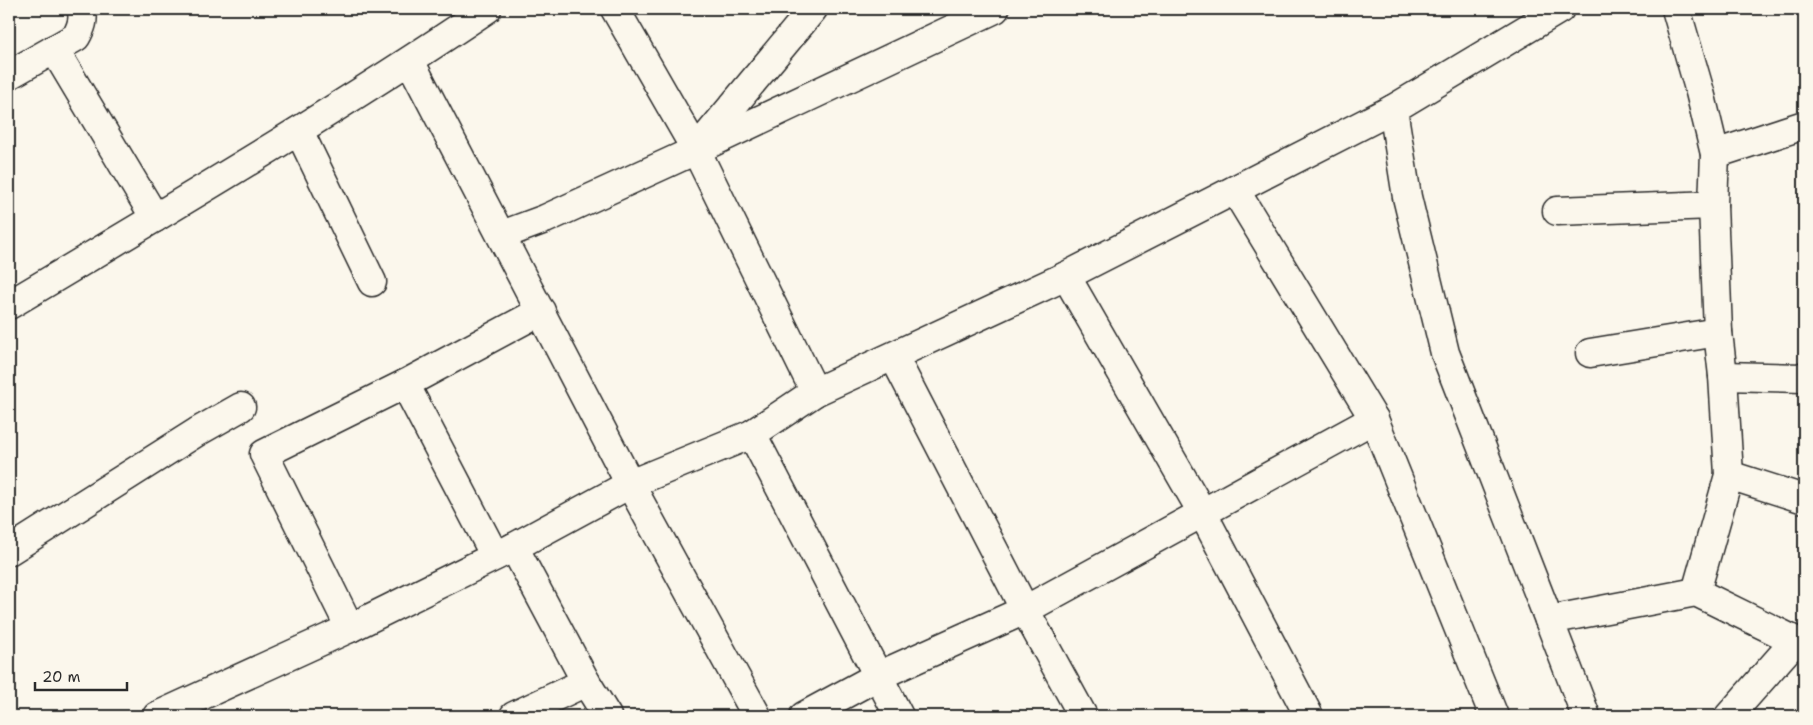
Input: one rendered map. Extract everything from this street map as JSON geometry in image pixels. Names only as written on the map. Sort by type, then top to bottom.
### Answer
[{"type":"street","points":[[9,75],[76,37],[81,27],[83,14],[81,9]]},
{"type":"street","points":[[9,305],[299,130],[410,61],[487,9]]},
{"type":"street","points":[[615,9],[696,150],[815,392]]},
{"type":"street","points":[[696,150],[813,9]]},
{"type":"street","points":[[502,235],[545,218],[696,150],[995,9]]},
{"type":"street","points":[[156,716],[350,628],[504,552],[630,484],[752,434],[815,392],[1066,276],[1393,109],[1560,9]]},
{"type":"street","points":[[1676,9],[1700,92],[1714,154],[1713,205],[1718,332],[1723,376],[1729,475],[1696,592]]},
{"type":"street","points":[[54,49],[155,218]]},
{"type":"street","points":[[410,61],[630,484],[757,716]]},
{"type":"street","points":[[1393,109],[1407,197],[1445,353],[1586,716]]},
{"type":"street","points":[[1714,154],[1804,125]]},
{"type":"street","points":[[299,130],[372,282]]},
{"type":"street","points":[[1235,190],[1374,419],[1494,716]]},
{"type":"street","points":[[1557,211],[1713,205]]},
{"type":"street","points":[[1066,276],[1202,512],[1309,716]]},
{"type":"street","points":[[350,628],[264,454],[404,384],[541,311]]},
{"type":"street","points":[[1590,353],[1718,332]]},
{"type":"street","points":[[894,356],[1025,610],[1083,716]]},
{"type":"street","points":[[1723,376],[1803,378],[1804,376]]},
{"type":"street","points":[[404,384],[504,552],[607,716]]},
{"type":"street","points":[[9,551],[197,432],[241,407]]},
{"type":"street","points":[[804,716],[878,676],[1025,610],[1374,419]]},
{"type":"street","points":[[752,434],[900,716]]},
{"type":"street","points":[[1729,475],[1804,499]]},
{"type":"street","points":[[1549,620],[1696,592],[1800,643],[1729,716]]},
{"type":"street","points":[[514,716],[586,682]]}]
